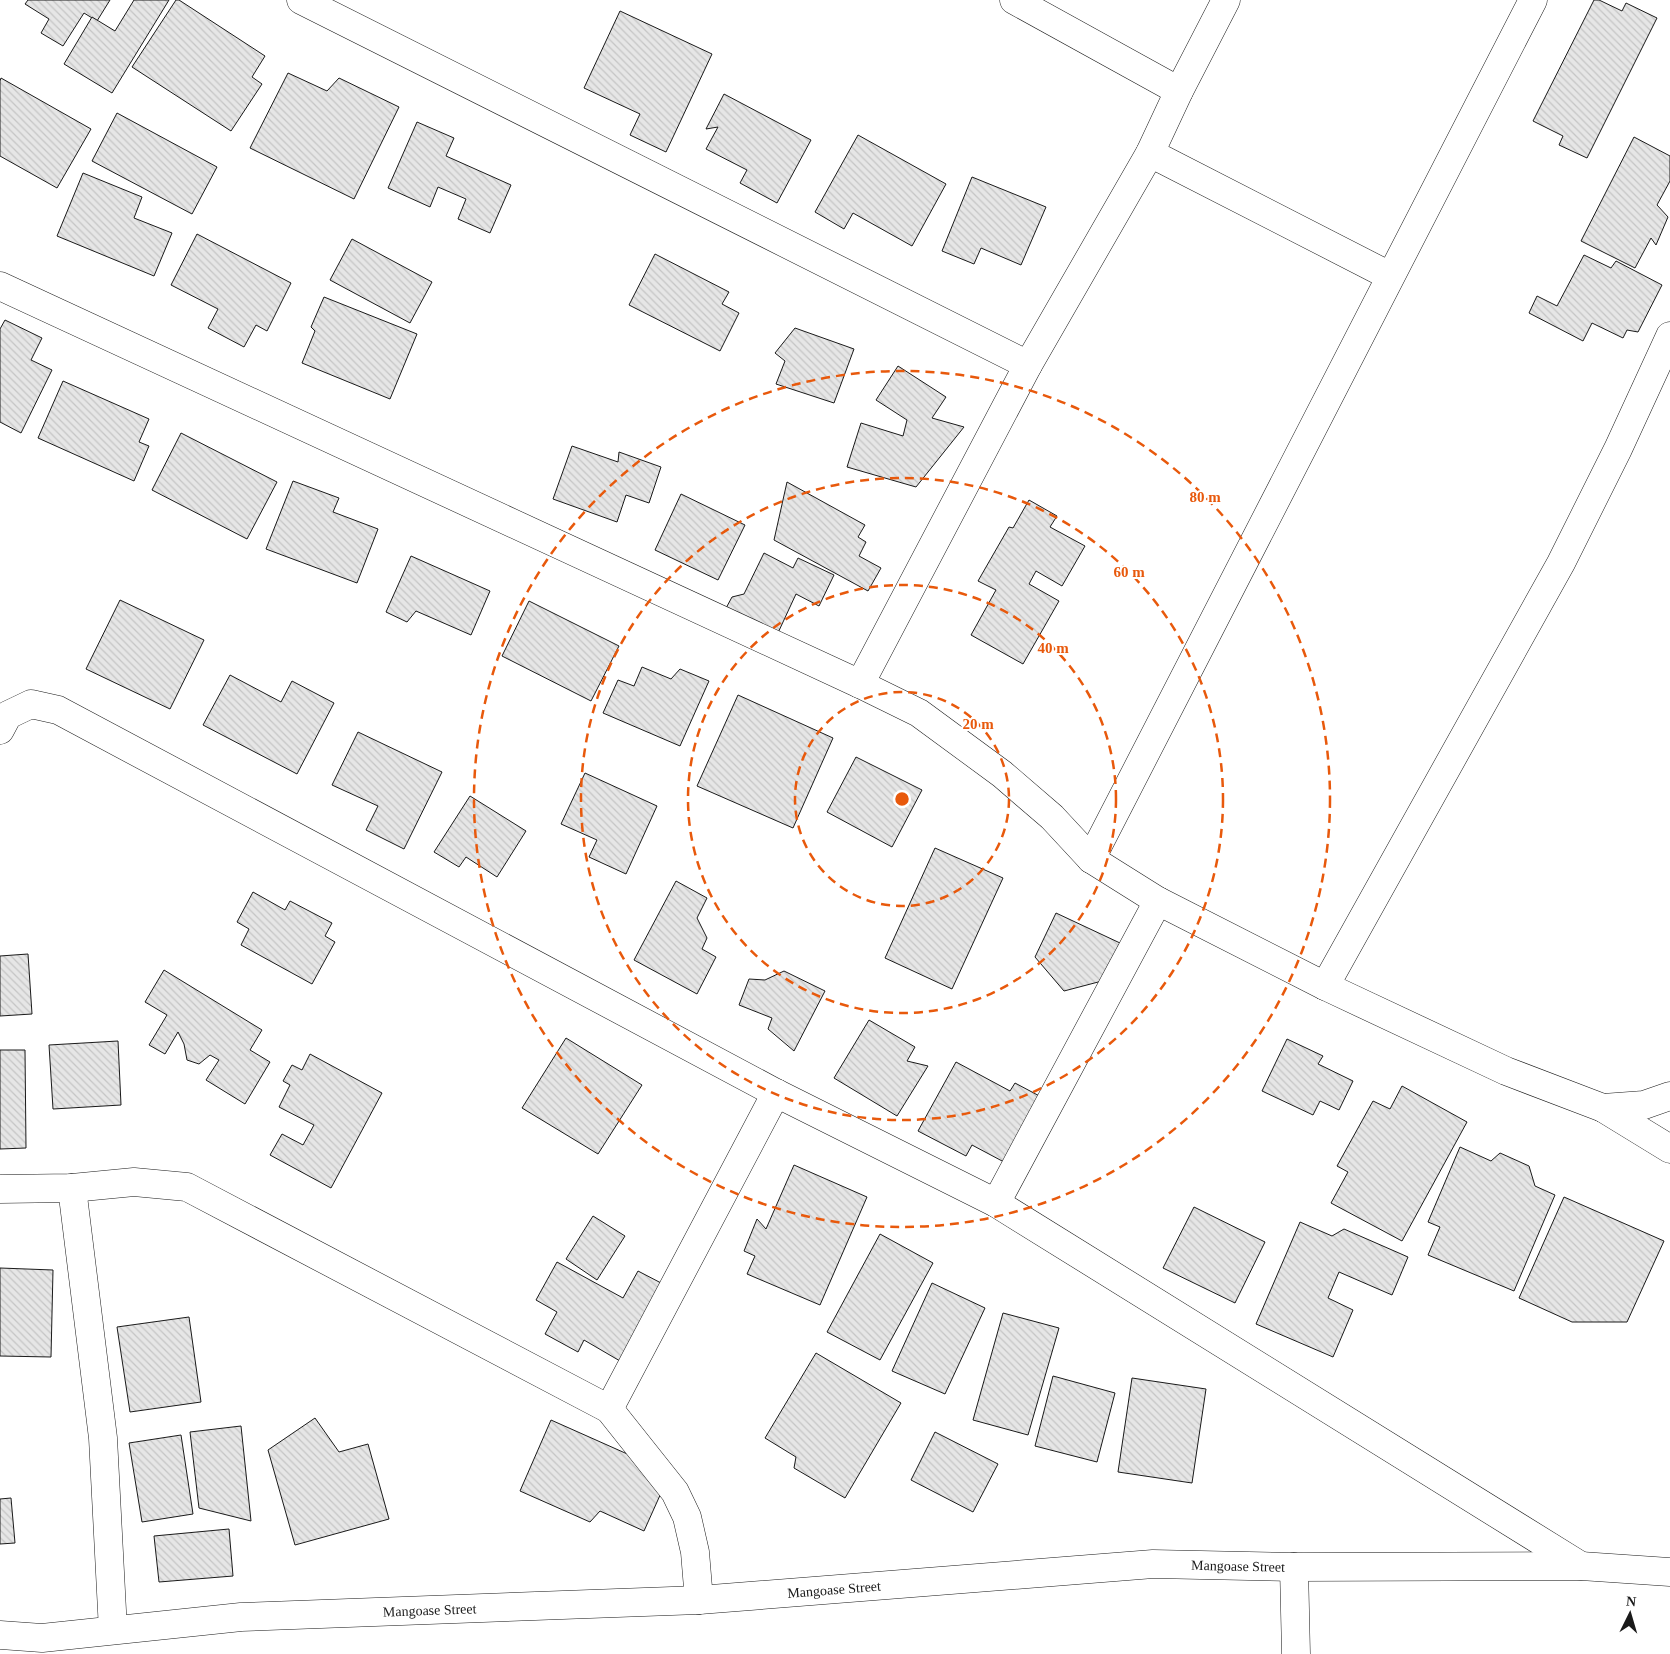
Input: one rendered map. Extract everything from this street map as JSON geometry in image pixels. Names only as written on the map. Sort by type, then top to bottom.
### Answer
[{"type":"street","points":[[301,0],[1028,365]]},
{"type":"street","points":[[1014,0],[1179,91]]},
{"type":"street","points":[[860,684],[1028,365],[1150,153],[1179,91],[1226,0]]},
{"type":"street","points":[[1091,859],[1533,0]]},
{"type":"street","points":[[1150,153],[1390,276]]},
{"type":"street","points":[[0,286],[919,713],[1002,774],[1052,817],[1091,859],[1158,901],[1325,986],[1506,1071],[1604,1108],[1670,1149]]},
{"type":"street","points":[[1325,986],[1561,563],[1618,449],[1670,336]]},
{"type":"street","points":[[0,730],[8,715],[30,704],[58,710],[776,1094],[996,1203],[1581,1566]]},
{"type":"street","points":[[996,1203],[1158,901]]},
{"type":"street","points":[[608,1409],[776,1094]]},
{"type":"street","points":[[1604,1108],[1644,1105],[1670,1096]]},
{"type":"street","points":[[0,1189],[72,1188],[134,1182],[187,1187],[608,1409],[675,1492],[686,1516],[695,1552],[699,1600]]},
{"type":"street","points":[[72,1188],[103,1438],[113,1630]]},
{"type":"street","name":"Mangoase Street","points":[[0,1635],[41,1646],[113,1630],[241,1617],[699,1600],[1153,1564],[1294,1567],[1581,1566],[1670,1572]]},
{"type":"street","points":[[1294,1567],[1296,1654]]},
{"type":"building","points":[[28,0],[110,0],[97,21],[84,13],[63,46],[41,33],[49,19],[25,4]]},
{"type":"building","points":[[134,0],[169,0],[112,93],[64,64],[92,17],[115,31]]},
{"type":"building","points":[[176,0],[179,0],[265,56],[252,77],[262,84],[231,131],[132,67]]},
{"type":"building","points":[[1594,0],[1599,0],[1622,11],[1626,3],[1657,18],[1587,158],[1559,145],[1563,136],[1533,121]]},
{"type":"building","points":[[620,11],[712,54],[666,152],[630,135],[640,114],[584,88]]},
{"type":"building","points":[[288,73],[327,91],[339,78],[399,107],[354,199],[250,148]]},
{"type":"building","points":[[1,78],[91,129],[57,188],[0,156]]},
{"type":"building","points":[[724,94],[811,140],[777,203],[740,183],[747,170],[706,149],[718,127],[706,129]]},
{"type":"building","points":[[117,113],[217,167],[192,214],[92,161]]},
{"type":"building","points":[[417,122],[454,138],[446,156],[511,185],[490,233],[458,219],[466,199],[438,187],[430,207],[388,188]]},
{"type":"building","points":[[858,135],[946,184],[912,246],[853,213],[844,229],[815,212]]},
{"type":"building","points":[[1634,137],[1670,156],[1670,181],[1657,205],[1668,217],[1656,245],[1651,238],[1635,268],[1581,241]]},
{"type":"building","points":[[83,173],[142,197],[134,218],[172,233],[154,276],[57,236]]},
{"type":"building","points":[[972,177],[1046,207],[1021,265],[981,248],[974,264],[942,251]]},
{"type":"building","points":[[197,234],[291,283],[267,331],[256,325],[244,347],[208,328],[218,309],[171,285]]},
{"type":"building","points":[[352,239],[432,282],[410,323],[330,280]]},
{"type":"building","points":[[655,254],[729,292],[722,304],[739,313],[720,351],[629,305]]},
{"type":"building","points":[[1584,255],[1611,268],[1616,261],[1662,285],[1638,332],[1627,330],[1623,338],[1592,323],[1583,341],[1529,313],[1537,296],[1557,306]]},
{"type":"building","points":[[324,297],[417,334],[390,399],[302,363],[315,331],[311,327]]},
{"type":"building","points":[[5,320],[42,338],[31,360],[52,370],[21,433],[0,422],[0,329]]},
{"type":"building","points":[[795,328],[854,349],[834,403],[776,384],[785,361],[775,353]]},
{"type":"building","points":[[898,366],[946,397],[932,418],[964,427],[916,487],[847,467],[861,423],[903,436],[907,420],[876,400]]},
{"type":"building","points":[[63,381],[149,419],[139,442],[149,446],[134,481],[38,438]]},
{"type":"building","points":[[181,433],[277,482],[247,539],[152,490]]},
{"type":"building","points":[[572,446],[618,462],[619,452],[661,467],[649,503],[626,495],[617,522],[553,499]]},
{"type":"building","points":[[293,481],[339,498],[333,512],[378,529],[357,583],[266,549]]},
{"type":"building","points":[[787,482],[865,525],[858,537],[866,542],[859,556],[881,568],[868,591],[774,540]]},
{"type":"building","points":[[681,494],[745,525],[718,580],[655,550]]},
{"type":"building","points":[[1029,500],[1057,516],[1050,527],[1085,546],[1062,586],[1036,571],[1029,584],[1059,601],[1023,664],[971,635],[996,590],[978,581],[1009,527],[1013,528]]},
{"type":"building","points":[[764,553],[793,568],[798,558],[834,575],[819,606],[796,594],[777,635],[725,610],[732,597],[744,594]]},
{"type":"building","points":[[411,556],[490,591],[471,635],[416,611],[407,622],[386,612]]},
{"type":"building","points":[[120,600],[204,640],[170,709],[86,669]]},
{"type":"building","points":[[529,601],[619,646],[591,701],[502,656]]},
{"type":"building","points":[[642,667],[671,679],[680,669],[709,681],[680,746],[603,713],[618,680],[634,686]]},
{"type":"building","points":[[230,675],[281,702],[292,681],[334,703],[297,774],[203,725]]},
{"type":"building","points":[[738,695],[833,738],[793,828],[697,786]]},
{"type":"building","points":[[358,732],[442,772],[404,849],[366,830],[378,806],[332,785]]},
{"type":"building","points":[[856,757],[922,790],[892,847],[827,812]]},
{"type":"building","points":[[585,773],[657,806],[626,874],[589,857],[597,840],[561,824]]},
{"type":"building","points":[[470,796],[526,831],[497,877],[466,857],[459,867],[434,852]]},
{"type":"building","points":[[935,848],[1003,878],[952,989],[885,958]]},
{"type":"building","points":[[676,881],[707,898],[697,918],[707,938],[702,949],[716,957],[697,994],[634,960]]},
{"type":"building","points":[[253,892],[285,910],[290,901],[332,923],[325,936],[335,942],[312,984],[241,945],[249,929],[237,922]]},
{"type":"building","points":[[1056,913],[1120,943],[1102,981],[1064,991],[1035,957]]},
{"type":"building","points":[[28,954],[32,1014],[0,1016],[0,956]]},
{"type":"building","points":[[164,970],[262,1030],[250,1050],[270,1062],[245,1104],[206,1080],[219,1060],[210,1055],[199,1064],[187,1060],[184,1044],[178,1032],[165,1054],[149,1045],[167,1015],[145,1002]]},
{"type":"building","points":[[784,971],[825,991],[794,1051],[768,1029],[772,1018],[739,1005],[749,979],[765,980]]},
{"type":"building","points":[[869,1020],[915,1047],[907,1061],[928,1066],[897,1116],[834,1078]]},
{"type":"building","points":[[566,1038],[642,1085],[598,1154],[522,1108]]},
{"type":"building","points":[[1287,1039],[1323,1056],[1318,1064],[1353,1081],[1339,1110],[1320,1101],[1313,1115],[1262,1091]]},
{"type":"building","points":[[118,1041],[121,1105],[53,1109],[49,1045]]},
{"type":"building","points":[[0,1050],[25,1050],[26,1148],[0,1149]]},
{"type":"building","points":[[310,1054],[382,1093],[331,1188],[270,1155],[282,1134],[303,1145],[314,1125],[279,1107],[290,1085],[283,1081],[292,1065],[302,1070]]},
{"type":"building","points":[[956,1062],[1010,1091],[1015,1083],[1047,1100],[1004,1162],[972,1145],[966,1156],[918,1131]]},
{"type":"building","points":[[1402,1086],[1467,1122],[1402,1241],[1331,1203],[1348,1172],[1337,1166],[1373,1101],[1390,1109]]},
{"type":"building","points":[[1460,1147],[1491,1161],[1500,1153],[1529,1166],[1535,1186],[1555,1195],[1514,1291],[1428,1255],[1440,1227],[1428,1222]]},
{"type":"building","points":[[794,1165],[867,1197],[820,1305],[747,1274],[755,1256],[744,1251],[757,1219],[766,1229]]},
{"type":"building","points":[[1564,1197],[1664,1241],[1627,1322],[1572,1322],[1519,1298]]},
{"type":"building","points":[[1194,1207],[1265,1242],[1235,1303],[1163,1268]]},
{"type":"building","points":[[593,1216],[625,1236],[597,1280],[566,1259]]},
{"type":"building","points":[[1300,1222],[1332,1236],[1344,1229],[1408,1257],[1392,1295],[1339,1272],[1328,1298],[1353,1310],[1333,1357],[1256,1324]]},
{"type":"building","points":[[880,1234],[933,1263],[880,1360],[827,1332]]},
{"type":"building","points":[[557,1262],[623,1298],[638,1271],[663,1284],[620,1361],[584,1340],[578,1352],[545,1334],[557,1312],[536,1300]]},
{"type":"building","points":[[0,1268],[53,1270],[51,1357],[0,1356]]},
{"type":"building","points":[[932,1283],[985,1308],[945,1394],[892,1371]]},
{"type":"building","points":[[1003,1313],[1059,1328],[1028,1435],[973,1420]]},
{"type":"building","points":[[189,1317],[201,1402],[130,1412],[117,1327]]},
{"type":"building","points":[[816,1353],[901,1403],[845,1498],[794,1468],[796,1457],[765,1438]]},
{"type":"building","points":[[1053,1376],[1115,1393],[1097,1462],[1035,1446]]},
{"type":"building","points":[[1132,1378],[1206,1389],[1192,1483],[1118,1472]]},
{"type":"building","points":[[315,1418],[339,1452],[368,1444],[389,1519],[295,1545],[268,1450]]},
{"type":"building","points":[[551,1420],[670,1473],[644,1531],[600,1511],[590,1522],[520,1491]]},
{"type":"building","points":[[241,1426],[251,1521],[199,1508],[190,1432]]},
{"type":"building","points":[[935,1432],[998,1464],[973,1512],[911,1480]]},
{"type":"building","points":[[181,1435],[193,1514],[142,1522],[129,1443]]},
{"type":"building","points":[[11,1498],[15,1543],[0,1544],[0,1499]]},
{"type":"building","points":[[229,1529],[233,1576],[159,1582],[154,1536]]}]
